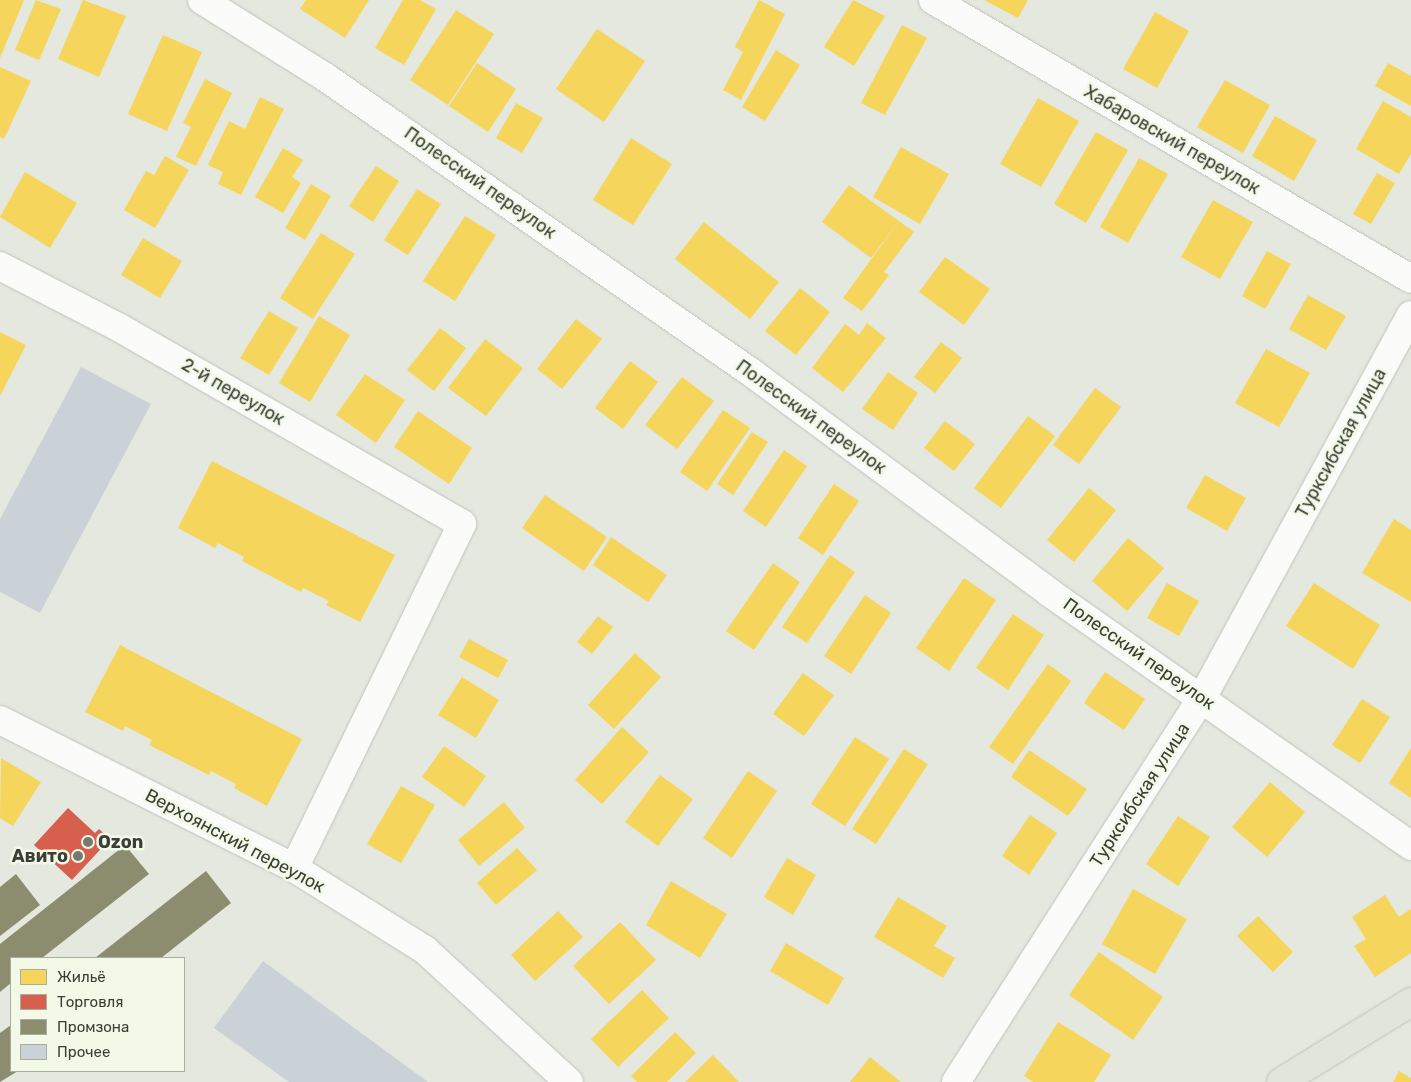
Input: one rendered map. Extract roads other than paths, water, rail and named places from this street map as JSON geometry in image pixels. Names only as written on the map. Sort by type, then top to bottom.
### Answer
[{"type":"main road","points":[[1281,1082],[1407,1009]]},
{"type":"street","name":"Полесский переулок","points":[[202,0],[325,77],[598,265],[752,373],[1050,593],[1411,846]]},
{"type":"street","name":"Хабаровский переулок","points":[[933,0],[1411,279]]},
{"type":"street","name":"2-й переулок","points":[[0,266],[120,328],[462,524],[294,868]]},
{"type":"street","name":"Турксибская улица","points":[[956,1082],[1202,698],[1411,315]]},
{"type":"street","name":"Верхоянский переулок","points":[[0,720],[294,868],[425,950],[569,1082]]},
{"type":"place","name":"Ozon","points":[[88,842]]},
{"type":"place","name":"Авито","points":[[78,856]]}]
